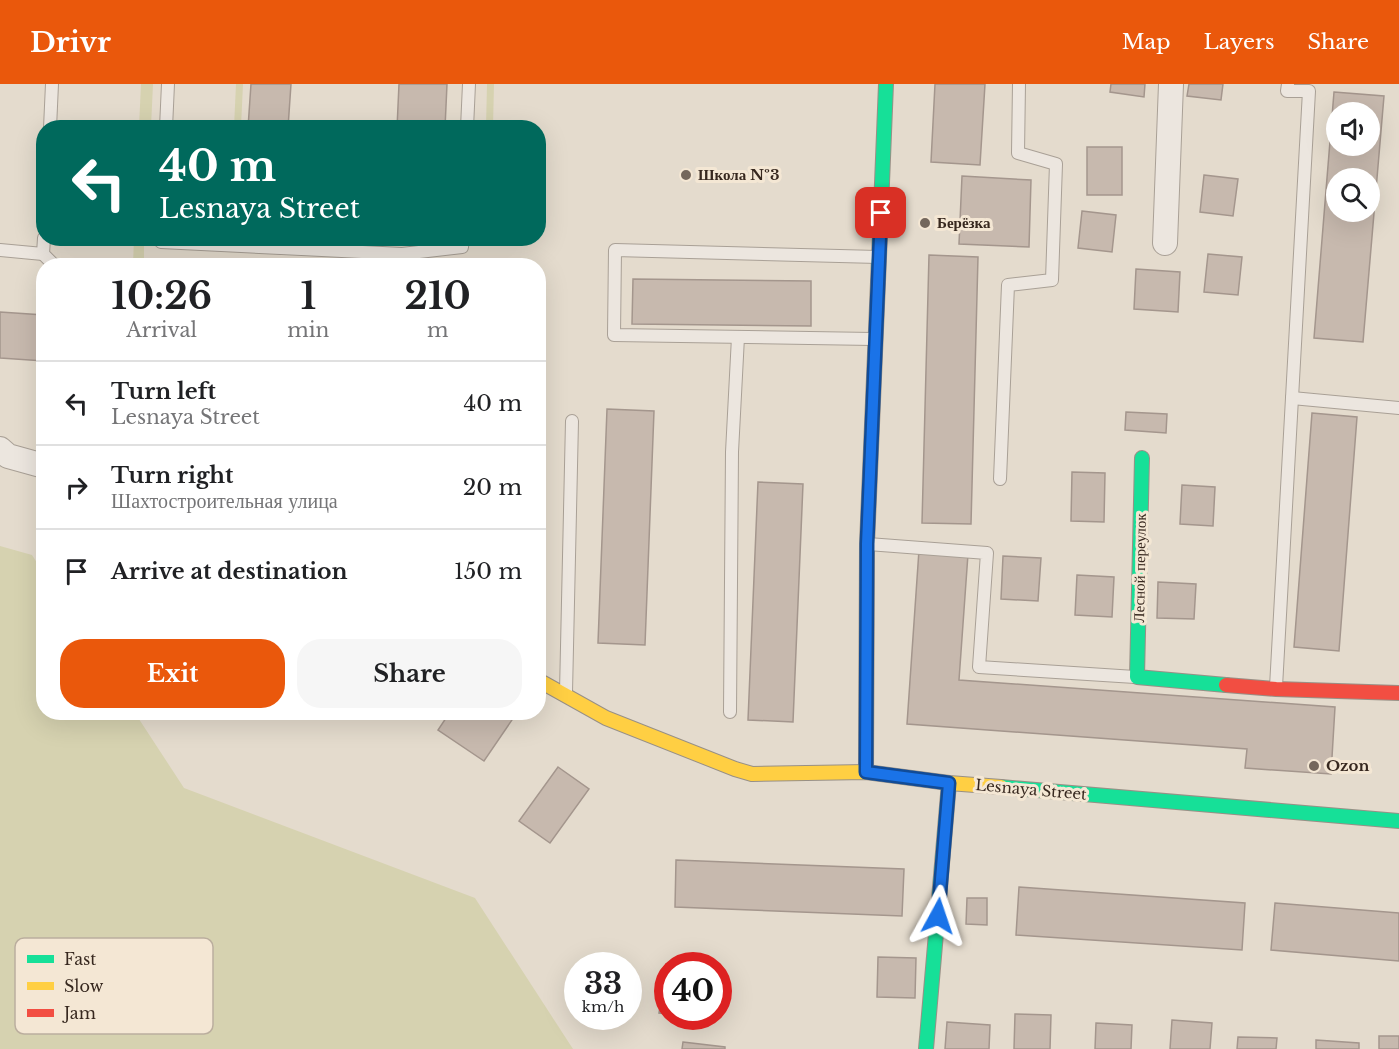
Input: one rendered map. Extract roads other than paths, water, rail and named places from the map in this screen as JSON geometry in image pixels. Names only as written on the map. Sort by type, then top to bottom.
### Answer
[{"type":"street","points":[[866,772],[867,544],[886,84]]},
{"type":"street","points":[[1166,243],[1171,84]]},
{"type":"street","points":[[0,448],[8,456],[36,464]]},
{"type":"street","name":"Лесной переулок","points":[[1137,677],[1142,458]]},
{"type":"street","points":[[1137,677],[1276,689],[1399,693]]},
{"type":"street","name":"Lesnaya Street","points":[[546,685],[606,718],[752,774],[866,772],[949,783],[1399,820]]},
{"type":"street","points":[[926,1049],[949,783]]},
{"type":"lane","points":[[50,120],[52,84]]},
{"type":"lane","points":[[166,120],[168,84]]},
{"type":"lane","points":[[467,120],[469,84]]},
{"type":"lane","points":[[1000,479],[1008,285],[1052,280],[1056,164],[1018,153],[1020,84]]},
{"type":"lane","points":[[1276,689],[1309,91],[1287,91],[1288,84]]},
{"type":"lane","points":[[44,246],[44,254]]},
{"type":"lane","points":[[215,246],[375,258]]},
{"type":"lane","points":[[411,258],[462,246]]},
{"type":"lane","points":[[0,250],[44,254],[48,258]]},
{"type":"lane","points":[[876,339],[614,335],[615,250],[879,257]]},
{"type":"lane","points":[[730,712],[732,452],[738,337]]},
{"type":"lane","points":[[1292,398],[1399,408]]},
{"type":"lane","points":[[566,696],[572,421]]},
{"type":"lane","points":[[867,544],[987,552],[979,667],[1137,677]]},
{"type":"place","name":"Школа №3","points":[[686,175]]},
{"type":"place","name":"Берёзка","points":[[925,223]]},
{"type":"place","name":"Ozon","points":[[1314,766]]}]
